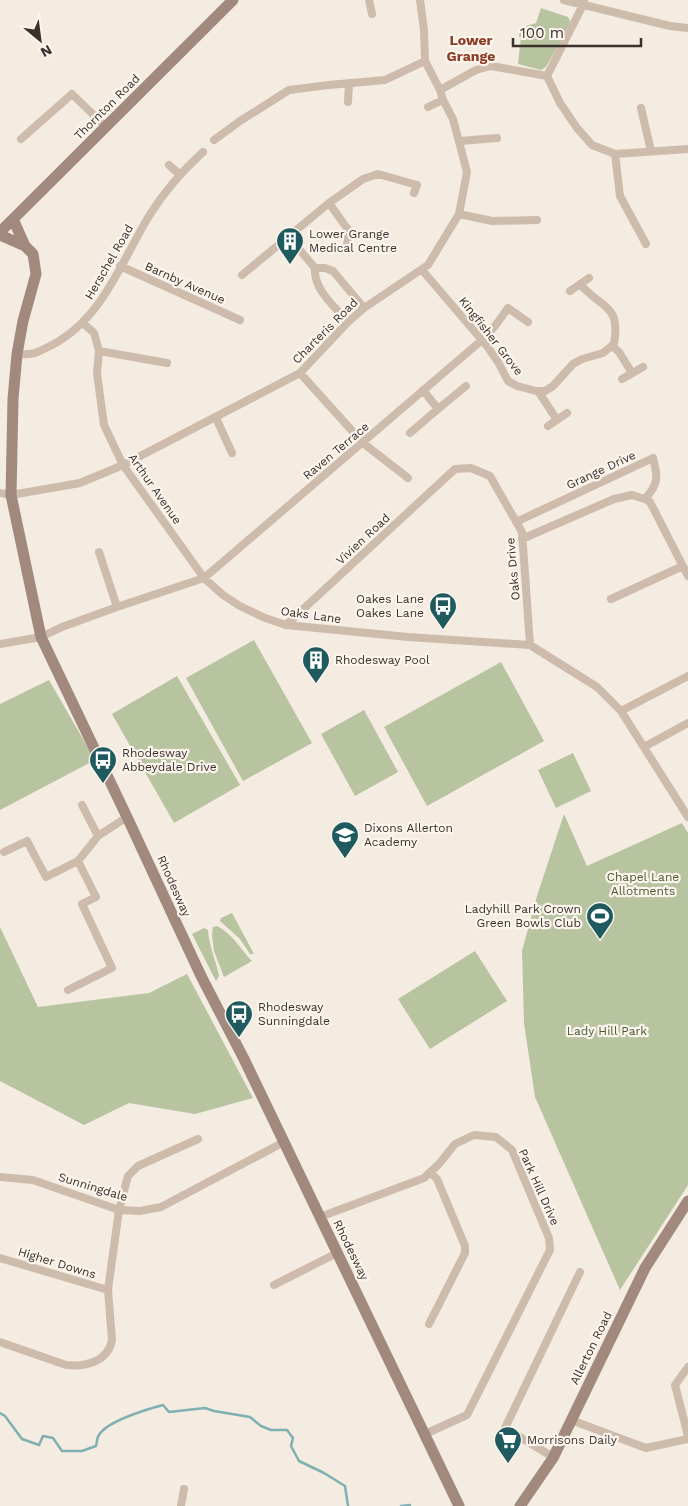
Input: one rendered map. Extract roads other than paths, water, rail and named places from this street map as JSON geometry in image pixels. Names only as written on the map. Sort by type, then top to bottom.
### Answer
[{"type":"street","name":"Thornton Road","points":[[0,234],[233,0]]},
{"type":"street","points":[[369,0],[372,14]]},
{"type":"street","name":"Charteris Road","points":[[5,494],[80,483],[122,465],[216,418],[300,373],[348,322],[364,308],[428,265],[459,214],[467,172],[453,119],[425,61],[424,30],[420,0]]},
{"type":"street","points":[[564,0],[584,3],[670,26],[688,28]]},
{"type":"street","points":[[547,76],[584,3]]},
{"type":"street","points":[[214,140],[289,90],[328,84],[385,80],[425,61]]},
{"type":"street","points":[[440,90],[476,70],[491,66],[547,76]]},
{"type":"street","points":[[547,76],[560,103],[577,128],[592,145],[615,154],[688,149]]},
{"type":"street","points":[[348,102],[349,83]]},
{"type":"street","points":[[21,139],[72,94],[106,127]]},
{"type":"street","points":[[428,107],[443,100]]},
{"type":"street","points":[[641,108],[651,151]]},
{"type":"street","points":[[460,141],[497,138]]},
{"type":"street","name":"Herschel Road","points":[[17,354],[33,355],[66,338],[83,323],[102,302],[120,266],[150,215],[179,174],[203,152]]},
{"type":"street","points":[[615,154],[620,196],[646,244]]},
{"type":"street","points":[[169,165],[179,174]]},
{"type":"street","points":[[242,275],[329,203],[363,179],[378,174],[417,185],[414,193]]},
{"type":"street","points":[[329,203],[349,231],[347,245]]},
{"type":"street","points":[[459,214],[492,221],[536,220]]},
{"type":"street","name":"Rhodesway","points":[[13,219],[25,246],[33,254],[36,274],[23,321],[17,354],[5,494],[40,637],[127,817],[193,960],[284,1142],[459,1506]]},
{"type":"street","points":[[0,234],[25,246]]},
{"type":"street","points":[[289,237],[315,268],[314,277],[317,285],[348,322]]},
{"type":"street","name":"Barnby Avenue","points":[[120,266],[240,320]]},
{"type":"street","points":[[315,268],[325,268],[333,271],[364,308]]},
{"type":"street","name":"Kingfisher Grove","points":[[422,270],[482,340],[498,362],[508,381],[516,386],[538,391]]},
{"type":"street","points":[[570,291],[589,278]]},
{"type":"street","points":[[538,391],[545,391],[553,386],[574,364],[582,359],[603,353],[614,344],[616,328],[612,313],[607,306],[588,294],[580,284]]},
{"type":"street","name":"Raven Terrace","points":[[204,578],[482,340],[508,308],[528,322]]},
{"type":"street","name":"Arthur Avenue","points":[[83,323],[94,334],[99,351],[97,373],[104,425],[122,465],[204,578]]},
{"type":"street","points":[[612,346],[619,352],[632,373]]},
{"type":"street","points":[[99,351],[167,364]]},
{"type":"street","points":[[622,379],[643,367]]},
{"type":"street","points":[[300,373],[363,443],[408,478]]},
{"type":"street","points":[[410,433],[466,386]]},
{"type":"street","points":[[423,390],[438,409]]},
{"type":"street","points":[[538,391],[557,420]]},
{"type":"street","points":[[548,426],[567,414]]},
{"type":"street","points":[[216,418],[232,453]]},
{"type":"street","name":"Grange Drive","points":[[516,522],[653,458],[658,476],[653,490],[645,499]]},
{"type":"street","name":"Oaks Drive","points":[[455,469],[471,468],[490,476],[522,532],[530,645]]},
{"type":"street","name":"Vivien Road","points":[[286,625],[455,469]]},
{"type":"street","points":[[522,539],[614,499],[632,495],[650,502],[688,576]]},
{"type":"street","points":[[99,552],[117,607]]},
{"type":"street","points":[[612,600],[683,566]]},
{"type":"street","points":[[0,644],[40,637],[117,607],[204,578]]},
{"type":"street","name":"Oaks Lane","points":[[204,578],[223,596],[240,606],[265,618],[286,625],[408,637],[530,645],[597,688],[621,711],[686,808],[688,817]]},
{"type":"street","points":[[621,711],[688,676]]},
{"type":"street","points":[[644,747],[688,723]]},
{"type":"street","points":[[82,805],[89,822],[98,836]]},
{"type":"street","points":[[4,852],[27,841],[46,877],[78,861],[98,836],[127,817]]},
{"type":"street","points":[[68,990],[112,968],[82,904],[96,897],[78,861]]},
{"type":"street","name":"Park Hill Drive","points":[[320,1217],[424,1178],[455,1144],[474,1135],[496,1138],[512,1150],[549,1238],[550,1250],[467,1415],[425,1434]]},
{"type":"street","points":[[0,1342],[66,1365],[75,1366],[94,1362],[101,1358],[111,1346],[108,1290],[119,1210],[128,1176],[138,1166],[198,1139]]},
{"type":"street","name":"Sunningdale","points":[[0,1176],[32,1180],[119,1210],[140,1211],[161,1207],[284,1142]]},
{"type":"street","points":[[429,1324],[465,1253],[465,1246],[436,1179],[430,1172]]},
{"type":"street","name":"Allerton Road","points":[[520,1506],[553,1457],[645,1268],[688,1201]]},
{"type":"street","points":[[274,1285],[337,1253]]},
{"type":"street","name":"Higher Downs","points":[[0,1258],[108,1290]]},
{"type":"street","points":[[553,1457],[506,1428],[580,1272]]},
{"type":"street","points":[[571,1420],[646,1448],[688,1438],[675,1385],[688,1368]]},
{"type":"street","points":[[181,1506],[184,1489]]},
{"type":"waterway","points":[[0,1413],[5,1416],[22,1439],[39,1445],[43,1436],[53,1438],[62,1451],[82,1451],[96,1446],[98,1436],[110,1425],[128,1416],[163,1405],[169,1412],[205,1408],[250,1417],[261,1426],[271,1430],[287,1430],[293,1438],[291,1446],[299,1461],[345,1486],[348,1506]]},
{"type":"waterway","points":[[401,1506],[410,1505]]},
{"type":"place","name":"Lower Grange Medical Centre","points":[[290,265]]},
{"type":"place","name":"Oakes Lane Oakes Lane","points":[[443,630]]},
{"type":"place","name":"Rhodesway Pool","points":[[316,684]]},
{"type":"place","name":"Rhodesway Abbeydale Drive","points":[[103,784]]},
{"type":"place","name":"Dixons Allerton Academy","points":[[345,859]]},
{"type":"place","name":"Ladyhill Park Crown Green Bowls Club","points":[[600,940]]},
{"type":"place","name":"Rhodesway Sunningdale","points":[[239,1038]]},
{"type":"place","name":"Morrisons Daily","points":[[508,1464]]},
{"type":"district","name":"Lower Grange","points":[[471,48]]},
{"type":"park label","name":"Chapel Lane Allotments","points":[[643,884]]},
{"type":"park label","name":"Lady Hill Park","points":[[607,1031]]}]
